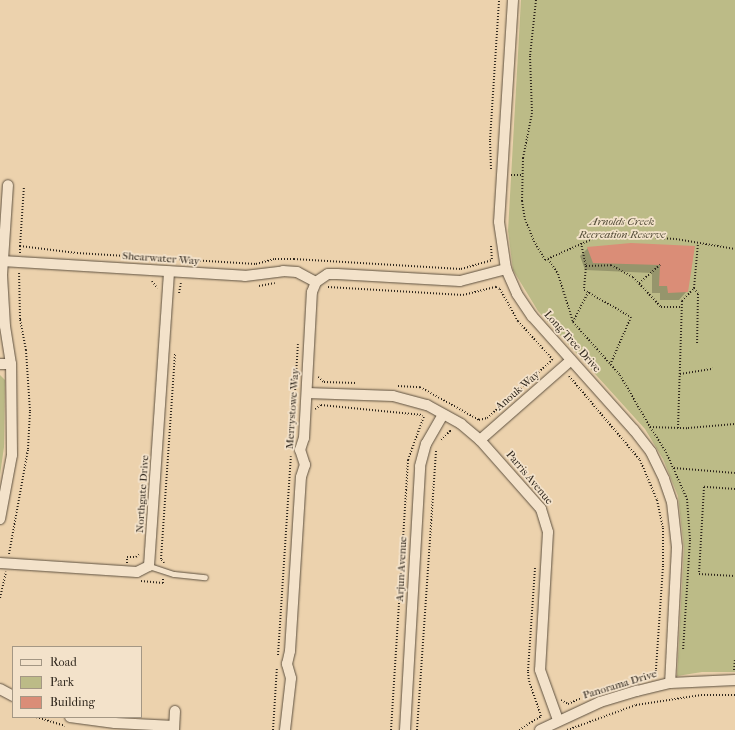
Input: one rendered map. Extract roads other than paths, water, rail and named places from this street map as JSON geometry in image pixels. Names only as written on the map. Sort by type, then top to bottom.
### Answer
[{"type":"street","name":"Long Tree Drive","points":[[513,0],[499,222],[506,269],[517,294],[532,316],[651,452],[672,502],[677,547],[670,683]]},
{"type":"street","points":[[0,519],[12,456],[11,364],[4,312],[2,261],[8,185]]},
{"type":"street","name":"Shearwater Way","points":[[2,261],[245,276],[283,271],[297,272],[316,282]]},
{"type":"street","points":[[316,282],[328,274],[460,281],[506,269]]},
{"type":"street","name":"Northgate Drive","points":[[149,566],[169,272]]},
{"type":"street","name":"Merrystowe Way","points":[[285,730],[291,678],[287,664],[290,651],[301,478],[305,465],[300,450],[307,393],[312,292],[316,282]]},
{"type":"street","name":"Anouk Way","points":[[480,440],[565,372],[571,360]]},
{"type":"street","points":[[0,364],[11,364]]},
{"type":"street","name":"Parris Avenue","points":[[307,393],[393,396],[427,405],[443,414],[480,440],[541,509],[547,521],[548,532],[540,670],[558,720]]},
{"type":"street","name":"Arjun Avenue","points":[[405,730],[420,466],[426,444],[443,414]]},
{"type":"street","points":[[0,563],[137,572],[149,566]]},
{"type":"street","name":"Panorama Drive","points":[[540,730],[558,720],[600,702],[670,683],[735,680]]},
{"type":"street","points":[[0,689],[12,695]]},
{"type":"street","points":[[78,718],[174,728],[175,711]]},
{"type":"lane","points":[[149,566],[164,571],[205,577]]},
{"type":"park label","name":"Arnolds Creek Recreation Reserve","points":[[622,229]]}]
